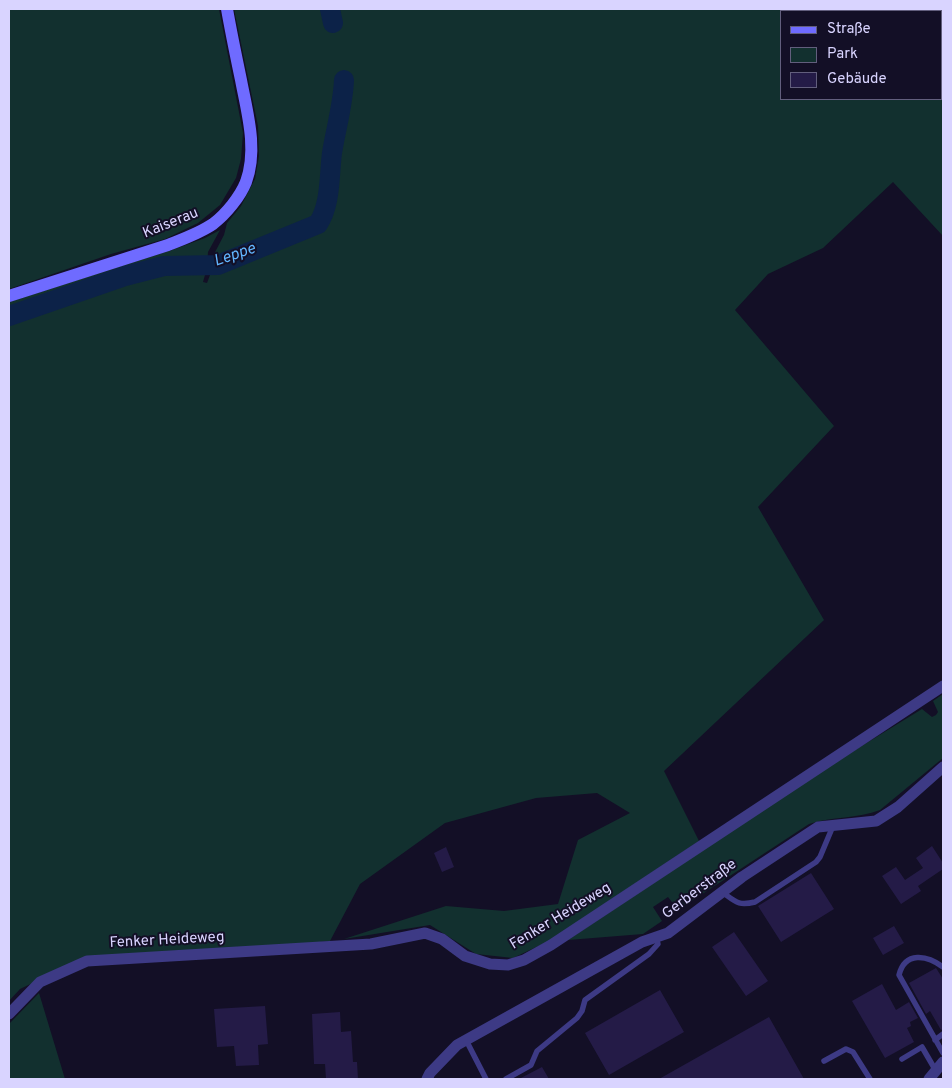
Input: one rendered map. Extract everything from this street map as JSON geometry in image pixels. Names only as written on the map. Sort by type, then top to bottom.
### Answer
[{"type":"main road","name":"Kaiserau","points":[[9,296],[168,245],[193,235],[213,224],[232,205],[246,182],[251,142],[249,122],[227,9]]},
{"type":"street","name":"Fenker Heideweg","points":[[9,1014],[40,982],[87,961],[371,944],[425,933],[442,939],[465,956],[490,964],[508,965],[524,960],[559,939],[943,686]]},
{"type":"street","name":"Gerberstraße","points":[[427,1079],[436,1066],[466,1040],[642,942],[668,933],[742,877],[818,827],[876,821],[898,807],[943,767]]},
{"type":"lane","points":[[722,892],[737,904],[755,902],[816,862],[833,826]]},
{"type":"lane","points":[[506,1079],[531,1065],[537,1051],[577,1018],[582,1011],[585,1000],[649,954],[658,944],[656,937]]},
{"type":"lane","points":[[943,966],[925,958],[913,958],[901,966],[899,975],[943,1053]]},
{"type":"lane","points":[[935,1040],[943,1034]]},
{"type":"lane","points":[[466,1040],[486,1079]]},
{"type":"lane","points":[[902,1059],[922,1047],[936,1071]]},
{"type":"lane","points":[[824,1061],[846,1049],[853,1052],[870,1079]]},
{"type":"green space","points":[[9,9],[219,9],[243,133],[241,159],[236,178],[220,205],[198,223],[165,239],[111,254],[9,289]]},
{"type":"green space","points":[[234,9],[943,9],[943,236],[893,182],[823,248],[768,274],[735,310],[834,426],[758,507],[824,620],[664,771],[699,841],[549,941],[513,958],[476,954],[430,925],[344,939],[446,906],[504,911],[558,904],[578,840],[630,813],[597,793],[536,798],[445,823],[360,884],[330,941],[203,953],[87,957],[20,989],[9,1001],[9,302],[172,250],[205,238],[220,230],[208,252],[207,268],[203,282],[207,283],[213,267],[213,256],[224,235],[227,223],[241,206],[255,179],[259,156],[258,126]]},
{"type":"green space","points":[[943,694],[943,758],[880,810],[863,815],[809,824],[678,910],[668,897],[653,907],[662,921],[643,934],[568,940],[829,766],[922,709],[932,717],[936,715],[938,712],[933,701]]},
{"type":"green space","points":[[39,993],[65,1079],[9,1079],[9,1024]]},
{"type":"building","points":[[932,846],[943,863],[943,869],[918,886],[921,891],[901,904],[882,876],[896,867],[905,880],[923,868],[916,858]]},
{"type":"building","points":[[446,847],[454,867],[442,872],[434,853]]},
{"type":"building","points":[[811,873],[834,909],[781,942],[758,906]]},
{"type":"building","points":[[894,926],[904,943],[883,955],[873,938]]},
{"type":"building","points":[[734,932],[768,981],[746,996],[712,947]]},
{"type":"building","points":[[936,968],[943,979],[943,1029],[941,1030],[930,1011],[926,1014],[909,983]]},
{"type":"building","points":[[882,984],[896,1010],[909,1002],[918,1018],[910,1022],[911,1026],[907,1028],[914,1042],[885,1058],[852,1001]]},
{"type":"building","points":[[660,990],[684,1032],[609,1075],[585,1033]]},
{"type":"building","points":[[265,1006],[268,1044],[258,1045],[259,1065],[236,1066],[234,1046],[217,1047],[214,1009]]},
{"type":"building","points":[[340,1012],[341,1032],[351,1031],[353,1062],[357,1062],[358,1079],[326,1079],[325,1064],[314,1064],[312,1014]]},
{"type":"building","points":[[769,1017],[804,1079],[659,1079]]},
{"type":"building","points":[[542,1067],[549,1079],[519,1079]]},
{"type":"waterway","name":"Leppe","points":[[330,9],[333,23]]},
{"type":"waterway","name":"Leppe","points":[[9,316],[125,276],[164,266],[218,265],[318,224],[325,208],[329,190],[332,153],[344,80]]}]
